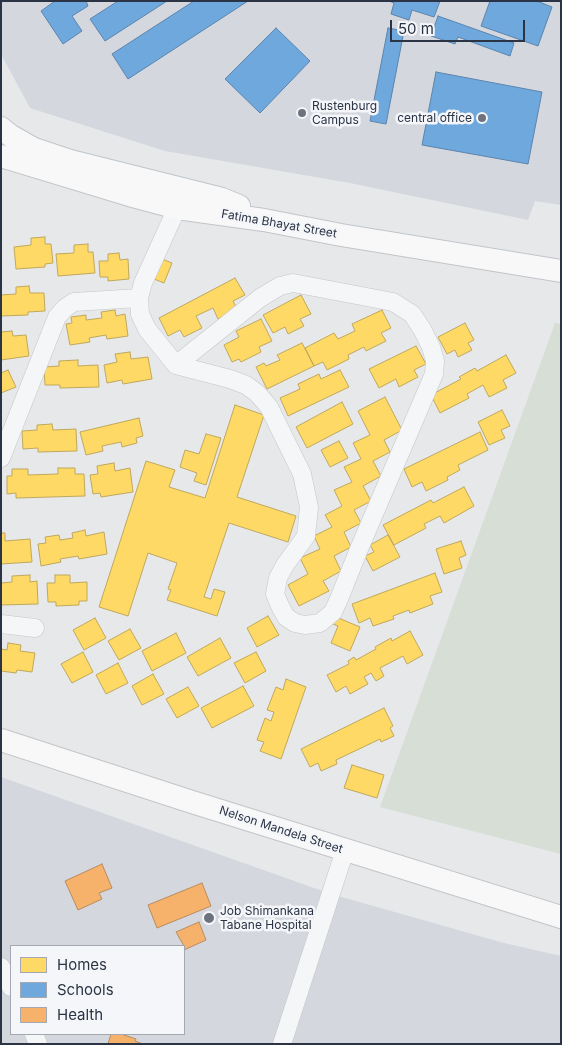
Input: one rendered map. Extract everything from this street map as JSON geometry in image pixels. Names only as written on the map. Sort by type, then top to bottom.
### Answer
[{"type":"main road","points":[[1,128],[34,149],[70,162],[222,199],[238,205],[264,220]]},
{"type":"main road","name":"Fatima Bhayat Street","points":[[1,156],[177,208],[264,220],[342,235],[561,271]]},
{"type":"main road","name":"Nelson Mandela Street","points":[[1,740],[561,917]]},
{"type":"street","points":[[176,365],[260,298],[280,286],[293,283],[393,302],[412,314],[422,329],[431,347],[435,361],[434,374],[339,600],[333,612],[320,623],[304,625],[295,623],[286,617],[275,594],[278,578],[306,536],[309,507],[302,474],[269,407],[257,393],[246,385],[176,365],[147,329],[140,314],[139,298],[143,283],[177,208]]},
{"type":"street","points":[[1,458],[57,317],[64,308],[74,302],[139,298]]},
{"type":"street","points":[[1,624],[35,628]]},
{"type":"street","points":[[282,1044],[345,850]]},
{"type":"street","points":[[1,967],[10,985]]},
{"type":"shaded area","name":"Rustenburg Campus","points":[[1,1],[561,1],[561,205],[535,201],[528,220],[350,183],[165,151],[30,108],[1,54]]},
{"type":"shaded area","points":[[555,323],[561,324],[561,854],[380,807]]},
{"type":"shaded area","name":"Job Shimankana Tabane Hospital","points":[[1,777],[331,894],[504,943],[561,956],[561,1044],[1,1044]]},
{"type":"building: Homes","points":[[45,237],[45,244],[51,244],[53,263],[45,264],[45,267],[16,269],[14,247],[31,245],[31,238]]},
{"type":"building: Homes","points":[[88,244],[88,252],[93,252],[95,273],[58,276],[56,254],[74,253],[74,245]]},
{"type":"building: Homes","points":[[119,253],[120,260],[128,259],[129,279],[108,281],[108,277],[100,277],[99,261],[108,261],[108,254]]},
{"type":"building: Homes","points":[[162,259],[172,263],[164,283],[154,279]]},
{"type":"building: Homes","points":[[235,278],[245,295],[233,301],[237,309],[218,319],[213,308],[196,316],[202,328],[184,337],[180,330],[168,336],[159,318]]},
{"type":"building: Homes","points":[[29,286],[30,293],[44,293],[45,311],[28,312],[28,315],[1,316],[1,295],[16,294],[16,287]]},
{"type":"building: Homes","points":[[301,295],[311,314],[300,319],[304,326],[288,334],[285,327],[273,333],[263,315]]},
{"type":"building: Homes","points":[[115,310],[116,316],[125,314],[128,336],[107,339],[106,335],[89,338],[90,342],[70,345],[66,324],[72,323],[71,317],[86,315],[86,320],[102,318],[101,312]]},
{"type":"building: Homes","points":[[382,310],[391,328],[381,333],[386,341],[366,351],[364,347],[348,355],[349,359],[327,370],[323,362],[314,366],[305,348],[334,333],[338,339],[355,331],[352,324]]},
{"type":"building: Homes","points":[[261,319],[272,341],[259,347],[261,352],[241,362],[239,359],[232,362],[224,345],[239,337],[236,331]]},
{"type":"building: Homes","points":[[465,323],[474,340],[468,343],[472,350],[458,357],[455,350],[447,354],[438,337]]},
{"type":"building: Homes","points":[[12,331],[13,336],[26,335],[29,356],[1,360],[1,332]]},
{"type":"building: Homes","points":[[302,343],[314,366],[267,389],[256,367],[264,363],[266,366],[280,360],[277,355]]},
{"type":"building: Homes","points":[[416,346],[426,364],[414,370],[418,377],[399,387],[396,379],[379,388],[369,369]]},
{"type":"building: Homes","points":[[130,352],[131,359],[148,357],[152,379],[123,384],[122,380],[107,383],[104,365],[117,362],[115,354]]},
{"type":"building: Homes","points":[[506,355],[516,373],[503,380],[507,388],[489,397],[483,385],[467,394],[469,398],[440,413],[431,395],[461,379],[459,377],[475,368],[477,371]]},
{"type":"building: Homes","points":[[78,360],[78,366],[98,365],[99,387],[60,388],[60,385],[45,385],[44,367],[59,366],[59,361]]},
{"type":"building: Homes","points":[[8,370],[16,387],[1,393],[1,373]]},
{"type":"building: Homes","points":[[340,370],[349,387],[288,416],[280,398],[300,389],[298,384],[319,374],[321,379]]},
{"type":"building: Homes","points":[[385,397],[402,430],[384,440],[390,452],[373,461],[381,476],[363,486],[371,501],[354,510],[361,523],[344,532],[351,547],[334,556],[341,571],[323,581],[329,591],[299,606],[288,585],[308,574],[300,558],[320,549],[314,536],[332,527],[325,515],[342,506],[334,490],[352,482],[344,467],[361,459],[353,443],[370,435],[358,411]]},
{"type":"building: Homes","points":[[342,402],[353,424],[307,448],[296,427]]},
{"type":"building: Homes","points":[[235,405],[264,415],[237,497],[296,516],[288,542],[229,523],[204,597],[211,599],[214,589],[225,592],[217,616],[167,600],[171,590],[168,589],[177,563],[148,553],[128,616],[99,607],[146,461],[175,470],[169,487],[205,498]]},
{"type":"building: Homes","points":[[502,410],[510,426],[501,430],[505,438],[489,445],[478,422]]},
{"type":"building: Homes","points":[[139,418],[143,436],[136,438],[137,443],[122,447],[121,442],[102,446],[103,451],[86,455],[80,432]]},
{"type":"building: Homes","points":[[52,424],[53,430],[76,429],[77,451],[38,452],[38,448],[23,449],[22,431],[37,430],[37,425]]},
{"type":"building: Homes","points":[[480,432],[488,450],[458,465],[460,470],[447,477],[448,480],[426,491],[422,482],[412,487],[404,469]]},
{"type":"building: Homes","points":[[206,434],[221,438],[206,485],[194,481],[197,473],[180,467],[185,450],[199,454]]},
{"type":"building: Homes","points":[[339,441],[348,458],[330,467],[321,450]]},
{"type":"building: Homes","points":[[114,463],[115,471],[130,468],[133,492],[101,497],[100,493],[93,494],[90,475],[98,474],[97,466]]},
{"type":"building: Homes","points":[[58,468],[75,468],[75,474],[84,474],[85,496],[16,498],[16,493],[7,494],[7,476],[12,476],[12,469],[28,469],[28,475],[58,474]]},
{"type":"building: Homes","points":[[464,487],[474,506],[444,523],[440,516],[424,524],[426,528],[394,545],[383,525],[431,500],[433,503]]},
{"type":"building: Homes","points":[[85,530],[86,536],[104,532],[107,554],[79,559],[78,556],[60,559],[61,562],[41,566],[38,544],[46,543],[45,537],[59,535],[60,540],[73,538],[72,533]]},
{"type":"building: Homes","points":[[1,533],[5,533],[5,541],[30,539],[32,562],[1,564]]},
{"type":"building: Homes","points":[[388,535],[400,557],[373,571],[365,556],[374,552],[370,545]]},
{"type":"building: Homes","points":[[461,541],[466,555],[459,558],[462,568],[444,574],[436,549]]},
{"type":"building: Homes","points":[[435,573],[442,592],[430,596],[433,604],[410,613],[409,610],[393,616],[394,619],[373,626],[370,618],[359,623],[352,604]]},
{"type":"building: Homes","points":[[30,575],[30,582],[37,581],[38,604],[1,605],[1,583],[12,582],[12,576]]},
{"type":"building: Homes","points":[[55,575],[70,575],[70,583],[87,582],[87,601],[79,601],[79,605],[56,606],[56,602],[48,602],[47,583],[55,583]]},
{"type":"building: Homes","points":[[268,616],[279,635],[257,647],[247,628]]},
{"type":"building: Homes","points":[[336,617],[360,627],[350,651],[331,643],[338,626],[333,624]]},
{"type":"building: Homes","points":[[95,618],[106,638],[84,650],[73,630]]},
{"type":"building: Homes","points":[[130,629],[141,648],[119,660],[108,641]]},
{"type":"building: Homes","points":[[410,631],[423,655],[407,664],[403,656],[380,668],[384,676],[376,681],[371,673],[364,677],[368,684],[350,694],[346,686],[336,692],[327,675],[349,664],[348,661],[354,657],[356,660],[391,638],[392,641]]},
{"type":"building: Homes","points":[[176,633],[186,653],[152,671],[142,651]]},
{"type":"building: Homes","points":[[220,638],[231,658],[198,676],[187,657]]},
{"type":"building: Homes","points":[[8,643],[21,645],[20,651],[35,653],[32,672],[17,670],[16,673],[1,671],[1,649],[7,650]]},
{"type":"building: Homes","points":[[83,652],[93,672],[72,683],[61,664]]},
{"type":"building: Homes","points":[[256,652],[266,671],[245,683],[234,663]]},
{"type":"building: Homes","points":[[118,663],[128,683],[106,694],[96,675]]},
{"type":"building: Homes","points":[[153,674],[164,694],[142,705],[132,686]]},
{"type":"building: Homes","points":[[286,679],[306,687],[281,759],[260,751],[264,742],[257,740],[265,718],[271,721],[274,712],[267,710],[276,687],[283,690]]},
{"type":"building: Homes","points":[[243,686],[254,706],[212,728],[201,708]]},
{"type":"building: Homes","points":[[188,687],[199,706],[177,718],[166,699]]},
{"type":"building: Homes","points":[[384,708],[393,726],[390,728],[394,736],[381,742],[380,739],[336,760],[337,764],[321,771],[318,763],[310,767],[301,749]]},
{"type":"building: Homes","points":[[352,765],[384,775],[377,798],[344,788]]},
{"type":"building: Schools","points":[[55,1],[86,1],[88,6],[72,16],[82,31],[63,44],[41,11]]},
{"type":"building: Schools","points":[[118,1],[167,1],[105,41],[90,19]]},
{"type":"building: Schools","points":[[194,1],[248,1],[128,79],[112,54]]},
{"type":"building: Schools","points":[[389,1],[440,1],[434,17],[412,10],[409,20],[391,14],[394,3]]},
{"type":"building: Schools","points":[[490,1],[537,1],[552,7],[538,46],[481,26]]},
{"type":"building: Schools","points":[[438,16],[514,43],[510,56],[458,37],[455,44],[431,36]]},
{"type":"building: Schools","points":[[276,28],[310,61],[260,113],[225,79]]},
{"type":"building: Schools","points":[[388,28],[404,31],[386,124],[370,121]]},
{"type":"building: Schools","name":"central office","points":[[436,72],[542,92],[528,164],[422,145]]},
{"type":"building: Health","points":[[102,864],[112,888],[99,893],[102,899],[78,910],[65,881]]},
{"type":"building: Health","points":[[202,883],[211,906],[157,928],[148,905]]},
{"type":"building: Health","points":[[199,922],[206,940],[185,950],[185,945],[176,932]]},
{"type":"building: Health","points":[[111,1035],[124,1035],[136,1039],[135,1041],[143,1044],[108,1044]]},
{"type":"place","name":"Rustenburg Campus","points":[[302,113]]},
{"type":"place","name":"central office","points":[[482,118]]},
{"type":"place","name":"Job Shimankana Tabane Hospital","points":[[209,918]]}]
